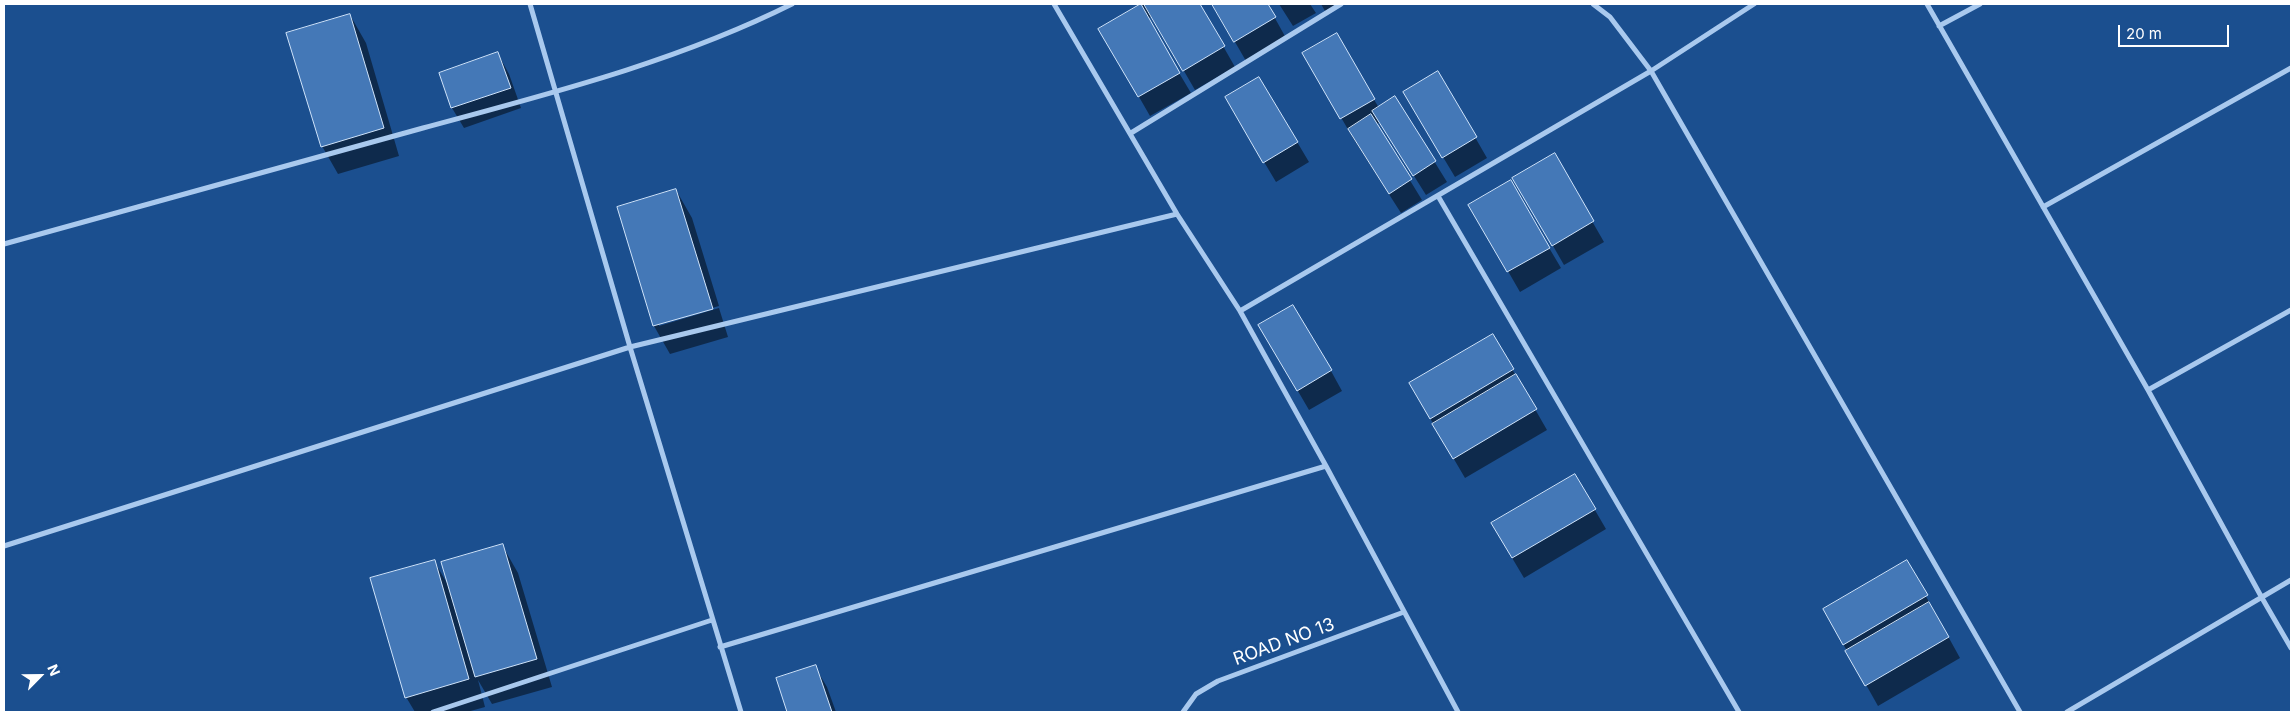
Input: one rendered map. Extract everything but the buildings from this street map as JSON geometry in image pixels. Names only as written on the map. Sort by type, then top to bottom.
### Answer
[{"type":"street","points":[[530,4],[630,347],[741,712]]},
{"type":"street","points":[[4,244],[555,92],[734,31],[792,4]]},
{"type":"street","points":[[1054,4],[1178,214],[1240,311],[1326,466],[1458,712]]},
{"type":"street","points":[[1132,134],[1341,4]]},
{"type":"street","points":[[1592,4],[1610,17],[1651,71],[2020,712]]},
{"type":"street","points":[[1240,311],[1651,71],[1754,4]]},
{"type":"street","points":[[1928,4],[2148,390],[2291,648]]},
{"type":"street","points":[[1939,26],[1980,4]]},
{"type":"street","points":[[2043,207],[2291,68]]},
{"type":"street","points":[[1438,196],[1739,712]]},
{"type":"street","points":[[4,546],[630,347],[1178,214]]},
{"type":"street","points":[[2148,390],[2291,310]]},
{"type":"street","points":[[720,647],[1326,466]]},
{"type":"street","points":[[2067,712],[2291,580]]},
{"type":"street","name":"ROAD NO 13","points":[[1183,712],[1196,694],[1218,681],[1404,612]]},
{"type":"street","points":[[433,712],[712,620]]}]
